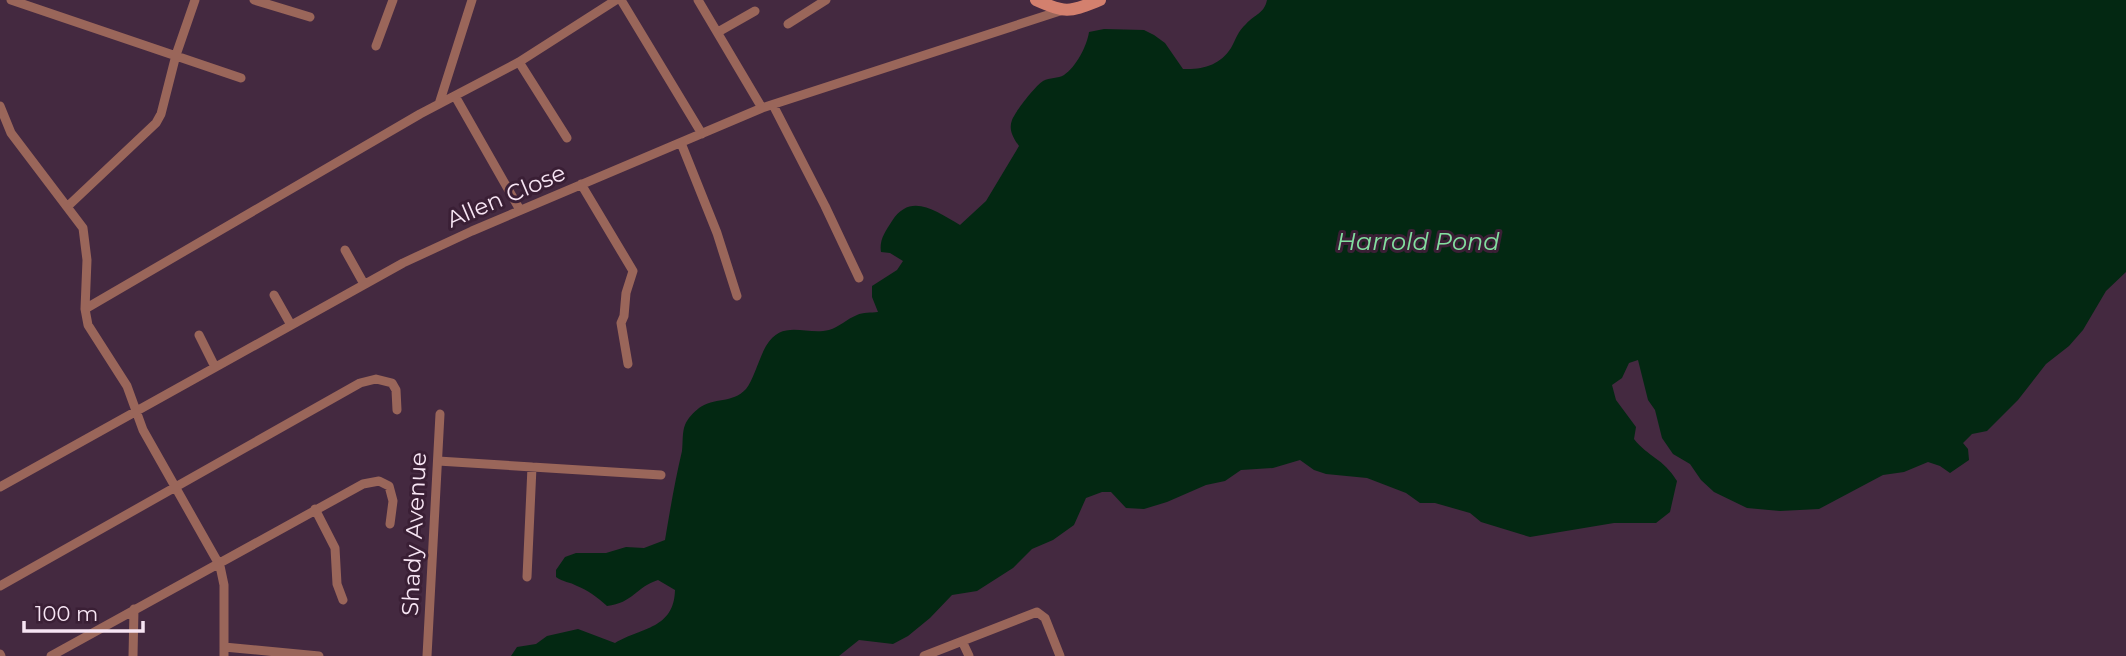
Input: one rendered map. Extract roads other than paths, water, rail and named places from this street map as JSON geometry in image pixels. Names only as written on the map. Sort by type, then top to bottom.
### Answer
[{"type":"street","points":[[11,0],[241,78]]},
{"type":"street","points":[[68,206],[156,123],[195,0]]},
{"type":"street","points":[[254,0],[310,17]]},
{"type":"street","points":[[376,46],[393,0]]},
{"type":"street","points":[[439,104],[472,0]]},
{"type":"street","points":[[85,309],[439,104],[519,62],[616,0]]},
{"type":"street","points":[[621,0],[702,134]]},
{"type":"street","points":[[698,0],[762,108]]},
{"type":"street","points":[[788,24],[827,0]]},
{"type":"street","points":[[1036,0],[1060,11],[1076,9],[1100,0]]},
{"type":"street","points":[[718,32],[755,11]]},
{"type":"street","name":"Allen Close","points":[[0,487],[403,263],[520,210],[762,108],[1060,11]]},
{"type":"street","points":[[519,62],[567,138]]},
{"type":"street","points":[[455,96],[520,210]]},
{"type":"street","points":[[773,105],[859,278]]},
{"type":"street","points":[[0,106],[17,141],[83,228],[86,243],[85,309],[92,333],[127,386],[143,430],[218,563],[225,585],[224,651],[319,656]]},
{"type":"street","points":[[681,143],[717,233],[737,296]]},
{"type":"street","points":[[582,184],[633,271],[621,323],[628,364]]},
{"type":"street","points":[[345,250],[365,284]]},
{"type":"street","points":[[274,296],[291,325]]},
{"type":"street","points":[[199,335],[215,367]]},
{"type":"street","points":[[0,586],[366,381],[384,380],[392,383],[396,390],[397,410]]},
{"type":"street","name":"Shady Avenue","points":[[427,656],[440,414]]},
{"type":"street","points":[[438,461],[661,475]]},
{"type":"street","points":[[527,577],[532,467]]},
{"type":"street","points":[[51,656],[363,484],[385,482],[391,490],[390,524]]},
{"type":"street","points":[[315,509],[335,548],[337,584],[344,600]]},
{"type":"street","points":[[133,656],[134,609]]},
{"type":"street","points":[[924,656],[1037,612],[1045,618],[1060,656]]},
{"type":"street","points":[[962,641],[969,656]]},
{"type":"water","name":"Harrold Pond","points":[[1267,0],[2126,0],[2126,272],[2106,291],[2083,330],[2069,346],[2046,364],[2018,400],[1987,431],[1972,434],[1963,443],[1968,449],[1969,460],[1950,473],[1928,462],[1904,472],[1883,475],[1819,509],[1780,511],[1747,508],[1714,492],[1690,464],[1673,454],[1662,438],[1655,410],[1648,400],[1638,360],[1629,363],[1622,378],[1612,385],[1616,400],[1636,427],[1634,439],[1666,467],[1677,481],[1670,512],[1656,523],[1614,523],[1530,537],[1481,522],[1470,513],[1435,503],[1420,503],[1406,493],[1367,478],[1326,474],[1314,470],[1300,460],[1273,468],[1241,470],[1225,481],[1206,485],[1144,509],[1126,508],[1111,492],[1102,492],[1086,498],[1074,525],[1053,540],[1032,549],[1013,568],[977,591],[952,595],[930,618],[893,644],[859,640],[839,656],[511,656],[517,647],[536,644],[547,636],[578,629],[615,643],[663,620],[673,603],[675,590],[658,580],[623,602],[607,606],[585,590],[556,577],[556,570],[565,557],[576,553],[606,553],[626,547],[644,548],[665,540],[682,451],[683,431],[691,416],[711,402],[741,394],[751,380],[766,346],[780,333],[787,330],[829,330],[859,314],[878,312],[872,297],[872,286],[897,270],[903,261],[890,253],[881,252],[882,240],[892,221],[899,212],[915,206],[933,210],[960,225],[986,201],[1019,146],[1011,131],[1014,116],[1039,84],[1062,76],[1073,67],[1089,32],[1104,29],[1144,30],[1165,43],[1183,69],[1197,69],[1222,59],[1241,29],[1261,11]]}]
